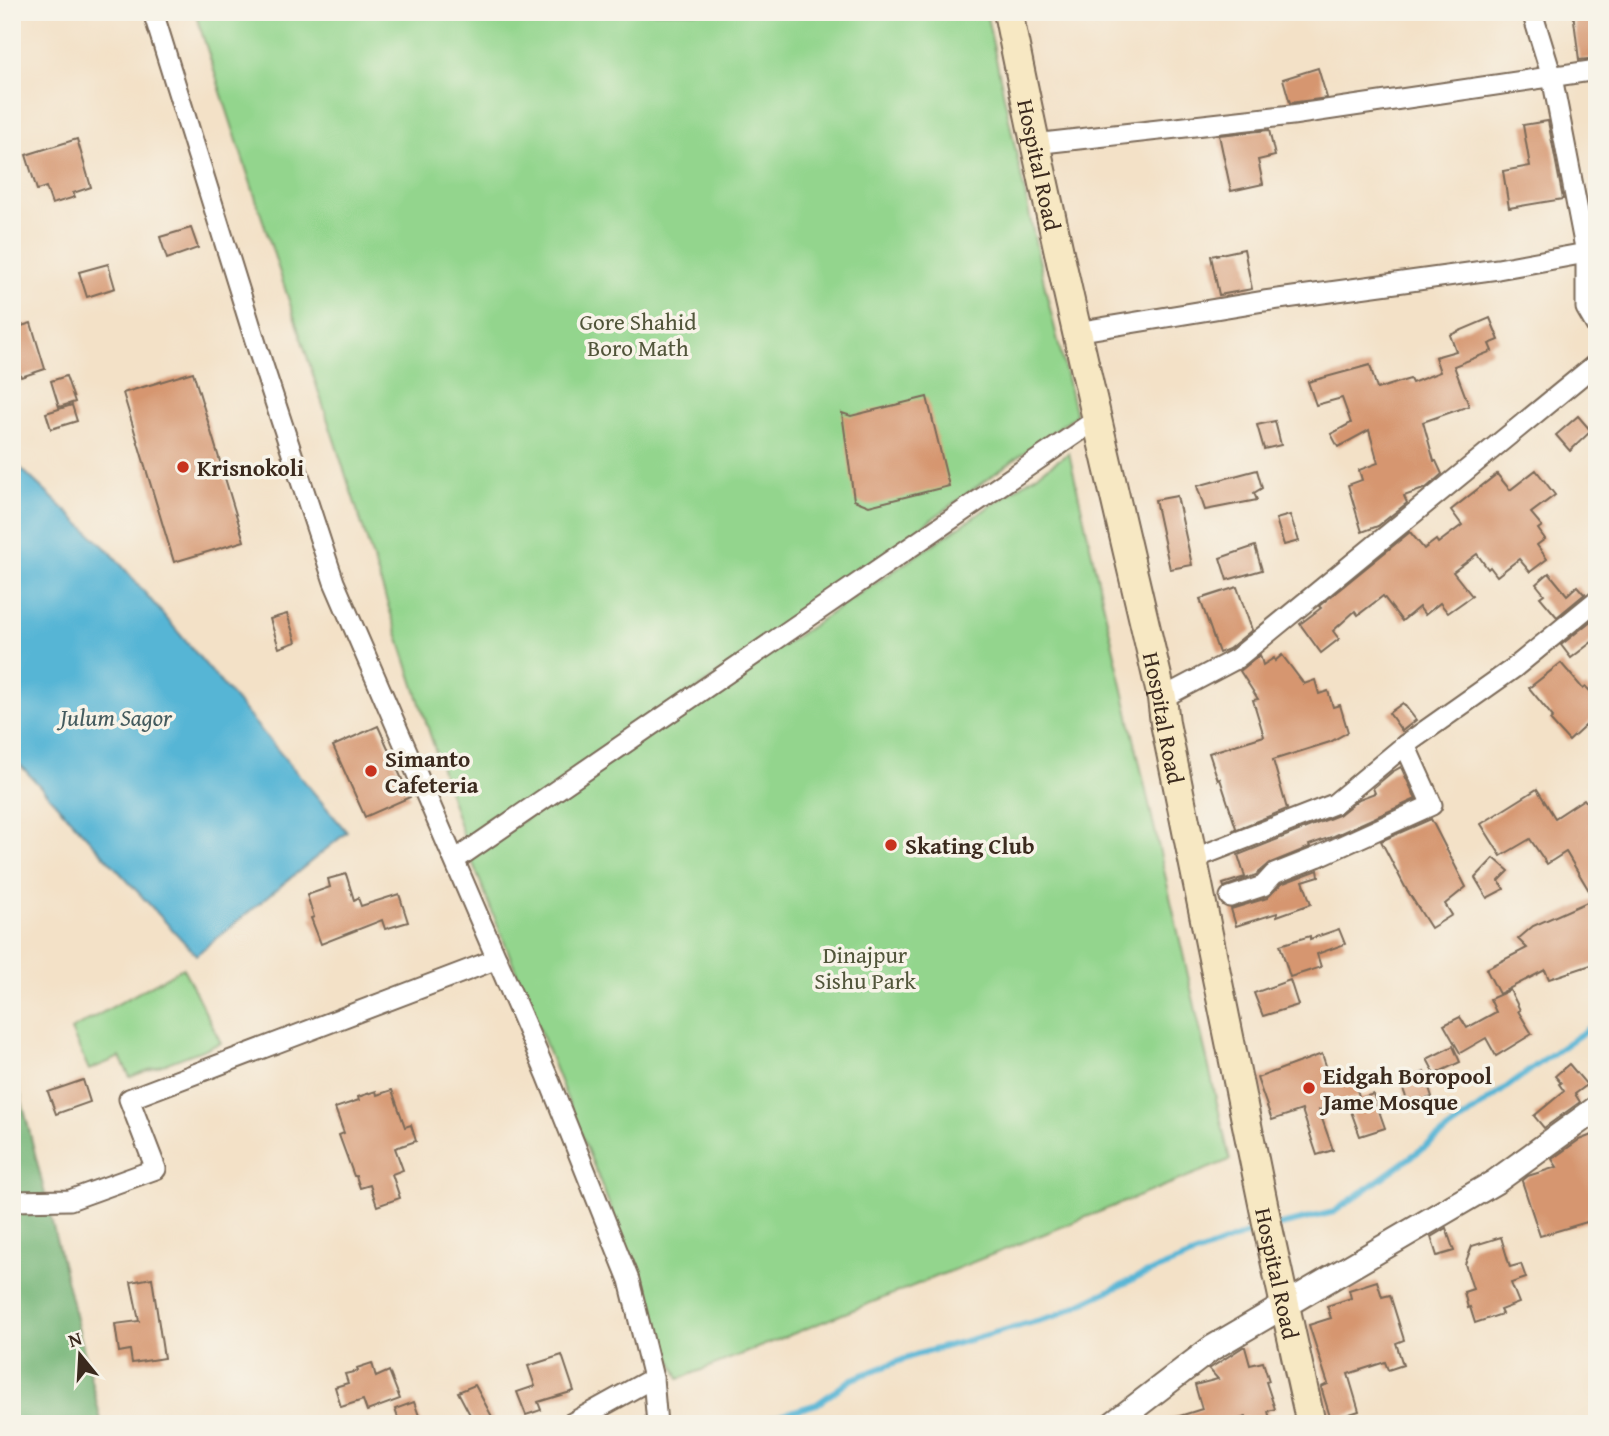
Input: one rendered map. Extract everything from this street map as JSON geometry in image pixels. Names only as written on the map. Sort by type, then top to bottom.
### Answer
[{"type":"main road","name":"Hospital Road","points":[[1008,12],[1034,144],[1161,698],[1311,1424]]},
{"type":"street","points":[[153,12],[258,350],[334,582],[547,1075],[629,1280],[654,1387],[657,1424]]},
{"type":"street","points":[[1532,12],[1552,77],[1586,253],[1586,308],[1597,327]]},
{"type":"street","points":[[1034,144],[1292,115],[1597,70]]},
{"type":"street","points":[[1076,332],[1264,301],[1498,269],[1586,253]]},
{"type":"street","points":[[1161,698],[1236,659],[1597,363]]},
{"type":"street","points":[[454,860],[1097,419]]},
{"type":"street","points":[[1193,859],[1334,804],[1405,745],[1514,668],[1597,600]]},
{"type":"street","points":[[1230,897],[1262,886],[1274,874],[1432,805],[1405,745]]},
{"type":"street","points":[[12,1201],[70,1200],[156,1169],[129,1099],[497,959]]},
{"type":"street","points":[[1113,1424],[1212,1348],[1495,1182],[1597,1108]]},
{"type":"street","points":[[570,1424],[654,1387]]},
{"type":"green space","name":"Gore Shahid Boro Math","points":[[195,12],[986,12],[1046,292],[1076,415],[469,854]]},
{"type":"green space","name":"Dinajpur Sishu Park","points":[[1069,453],[1230,1160],[679,1379],[470,856]]},
{"type":"green space","points":[[183,968],[221,1043],[130,1077],[120,1057],[89,1070],[71,1030]]},
{"type":"green space","points":[[15,1073],[102,1424],[12,1424],[12,1074]]},
{"type":"water","name":"Julum Sagor","points":[[12,460],[112,554],[347,832],[196,955],[12,756]]},
{"type":"building","points":[[1573,12],[1597,12],[1597,58],[1579,60]]},
{"type":"building","points":[[1318,68],[1327,98],[1290,103],[1283,79]]},
{"type":"building","points":[[1548,121],[1563,199],[1509,208],[1503,171],[1530,166],[1523,125]]},
{"type":"building","points":[[1269,130],[1275,156],[1258,160],[1263,184],[1231,191],[1219,135]]},
{"type":"building","points":[[77,139],[91,187],[73,193],[75,197],[52,204],[46,187],[37,190],[26,155]]},
{"type":"building","points":[[191,228],[198,248],[167,259],[160,237]]},
{"type":"building","points":[[1244,249],[1252,289],[1219,295],[1211,256]]},
{"type":"building","points":[[108,264],[115,288],[87,297],[79,272]]},
{"type":"building","points":[[1490,318],[1499,340],[1489,344],[1492,351],[1454,366],[1469,406],[1423,422],[1434,461],[1442,474],[1426,488],[1404,496],[1407,503],[1378,526],[1362,532],[1348,485],[1362,480],[1359,470],[1378,463],[1369,430],[1338,447],[1331,434],[1351,423],[1342,398],[1316,405],[1308,382],[1370,365],[1377,389],[1410,379],[1412,383],[1440,372],[1435,357],[1456,351],[1450,335]]},
{"type":"building","points":[[31,323],[45,369],[21,377],[12,349],[12,329]]},
{"type":"building","name":"Krisnokoli","points":[[193,372],[244,541],[174,562],[123,393]]},
{"type":"building","points":[[66,376],[75,402],[59,407],[51,381]]},
{"type":"building","points":[[927,397],[949,486],[869,506],[854,500],[842,413],[851,416]]},
{"type":"building","points":[[72,405],[77,421],[51,429],[46,413]]},
{"type":"building","points":[[1578,416],[1591,431],[1570,451],[1556,435]]},
{"type":"building","points":[[1275,421],[1281,445],[1264,449],[1257,425]]},
{"type":"building","points":[[1257,470],[1262,488],[1254,493],[1257,500],[1205,510],[1197,486]]},
{"type":"building","points":[[1536,470],[1555,495],[1531,513],[1542,526],[1538,529],[1545,539],[1537,545],[1547,559],[1530,572],[1519,559],[1497,576],[1477,554],[1453,572],[1472,596],[1448,613],[1440,603],[1425,615],[1419,607],[1402,621],[1383,596],[1358,615],[1355,611],[1333,631],[1339,639],[1321,653],[1300,624],[1321,608],[1319,606],[1410,532],[1424,549],[1436,540],[1438,543],[1462,525],[1451,510],[1497,474],[1510,490]]},
{"type":"building","points":[[1177,496],[1192,565],[1170,569],[1155,500]]},
{"type":"building","points":[[1290,515],[1299,541],[1284,545],[1276,519]]},
{"type":"building","points":[[1255,546],[1262,570],[1227,580],[1220,558]]},
{"type":"building","points":[[1549,573],[1567,595],[1577,586],[1586,593],[1557,617],[1540,597],[1544,594],[1536,584]]},
{"type":"building","points":[[1237,587],[1252,630],[1229,649],[1219,653],[1200,599]]},
{"type":"building","points":[[287,614],[296,642],[279,648],[270,619]]},
{"type":"building","points":[[1597,616],[1597,638],[1571,658],[1561,645]]},
{"type":"building","points":[[1260,655],[1263,665],[1282,655],[1304,684],[1315,680],[1319,694],[1328,691],[1333,707],[1340,705],[1348,732],[1330,742],[1273,760],[1287,809],[1232,831],[1236,828],[1209,753],[1264,736],[1253,700],[1258,699],[1240,671]]},
{"type":"building","points":[[1561,663],[1583,689],[1586,687],[1597,698],[1597,715],[1569,741],[1550,720],[1553,717],[1529,688]]},
{"type":"building","points":[[1403,703],[1416,720],[1402,731],[1389,713]]},
{"type":"building","name":"Simanto Cafeteria","points":[[378,726],[410,797],[365,817],[333,746]]},
{"type":"building","points":[[1401,767],[1416,799],[1309,845],[1310,847],[1270,863],[1256,875],[1224,887],[1223,884],[1245,877],[1238,855],[1339,815],[1359,799],[1375,793],[1373,788]]},
{"type":"building","points":[[1537,789],[1555,818],[1584,799],[1597,817],[1597,963],[1549,979],[1545,970],[1499,994],[1486,969],[1527,948],[1518,939],[1533,926],[1594,899],[1566,852],[1547,864],[1530,839],[1501,856],[1481,824]]},
{"type":"building","points":[[1431,819],[1466,887],[1445,904],[1452,915],[1431,928],[1405,887],[1381,841]]},
{"type":"building","points":[[1494,858],[1509,871],[1499,881],[1504,889],[1487,898],[1475,878]]},
{"type":"building","points":[[1318,870],[1319,876],[1303,881],[1311,904],[1236,926],[1231,909],[1267,898],[1281,884]]},
{"type":"building","points":[[346,874],[354,900],[358,898],[361,906],[399,894],[408,922],[385,929],[382,920],[321,944],[311,918],[314,917],[307,895],[330,887],[328,879]]},
{"type":"building","points":[[1339,929],[1345,944],[1317,954],[1321,967],[1290,977],[1280,945]]},
{"type":"building","points":[[1290,980],[1298,1005],[1263,1016],[1254,993]]},
{"type":"building","points":[[1510,990],[1520,1010],[1518,1011],[1532,1034],[1496,1056],[1486,1038],[1460,1053],[1444,1025],[1460,1017],[1467,1028],[1496,1012],[1490,999]]},
{"type":"building","points":[[1453,1046],[1460,1062],[1435,1074],[1427,1059]]},
{"type":"building","points":[[1322,1054],[1331,1080],[1351,1073],[1359,1096],[1319,1110],[1333,1150],[1317,1155],[1302,1110],[1272,1120],[1257,1078]]},
{"type":"building","points":[[1569,1064],[1587,1085],[1575,1094],[1580,1102],[1544,1128],[1534,1116],[1564,1091],[1555,1076]]},
{"type":"building","points":[[1424,1072],[1432,1097],[1409,1105],[1400,1081]]},
{"type":"building","points":[[83,1080],[90,1102],[56,1114],[48,1092]]},
{"type":"building","points":[[392,1090],[405,1127],[411,1125],[416,1141],[395,1148],[403,1170],[392,1174],[400,1198],[377,1206],[370,1185],[360,1188],[354,1176],[339,1135],[344,1133],[335,1108],[376,1091],[377,1095]]},
{"type":"building","points":[[1373,1094],[1385,1128],[1360,1136],[1348,1103]]},
{"type":"building","points":[[1597,1133],[1597,1219],[1540,1236],[1522,1181],[1528,1176],[1557,1167],[1552,1159],[1579,1140]]},
{"type":"building","points":[[1446,1228],[1454,1251],[1437,1256],[1431,1237]]},
{"type":"building","points":[[1501,1237],[1510,1267],[1521,1264],[1526,1278],[1511,1283],[1519,1303],[1500,1310],[1502,1314],[1475,1323],[1464,1292],[1473,1289],[1465,1264],[1472,1246]]},
{"type":"building","points":[[152,1278],[164,1358],[132,1363],[130,1350],[119,1352],[115,1324],[139,1321],[131,1282]]},
{"type":"building","points":[[1377,1281],[1382,1297],[1390,1295],[1404,1340],[1396,1343],[1403,1365],[1388,1370],[1385,1362],[1348,1374],[1359,1411],[1331,1420],[1321,1387],[1328,1384],[1309,1325],[1331,1318],[1327,1306],[1351,1298],[1349,1290]]},
{"type":"building","points":[[1243,1347],[1250,1365],[1263,1362],[1275,1409],[1268,1411],[1271,1424],[1248,1424],[1246,1417],[1223,1424],[1167,1424],[1167,1420],[1202,1409],[1195,1385],[1218,1379],[1209,1369]]},
{"type":"building","points":[[562,1355],[574,1391],[538,1402],[541,1410],[526,1415],[517,1392],[535,1386],[528,1366]]},
{"type":"building","points":[[372,1363],[376,1377],[389,1371],[400,1399],[367,1411],[363,1400],[341,1407],[335,1387],[348,1383],[345,1374],[358,1371],[357,1368]]},
{"type":"building","points":[[475,1385],[496,1424],[475,1424],[458,1392]]},
{"type":"building","points":[[414,1402],[422,1424],[400,1424],[395,1409]]},
{"type":"waterway","points":[[1276,1226],[1334,1212],[1597,1023]]},
{"type":"waterway","points":[[750,1424],[817,1404],[852,1379],[915,1355],[1055,1316],[1138,1277],[1262,1230]]},
{"type":"place","name":"Krisnokoli","points":[[183,467]]},
{"type":"place","name":"Simanto Cafeteria","points":[[371,771]]},
{"type":"place","name":"Skating Club","points":[[891,845]]},
{"type":"place","name":"Eidgah Boropool Jame Mosque","points":[[1309,1088]]}]
